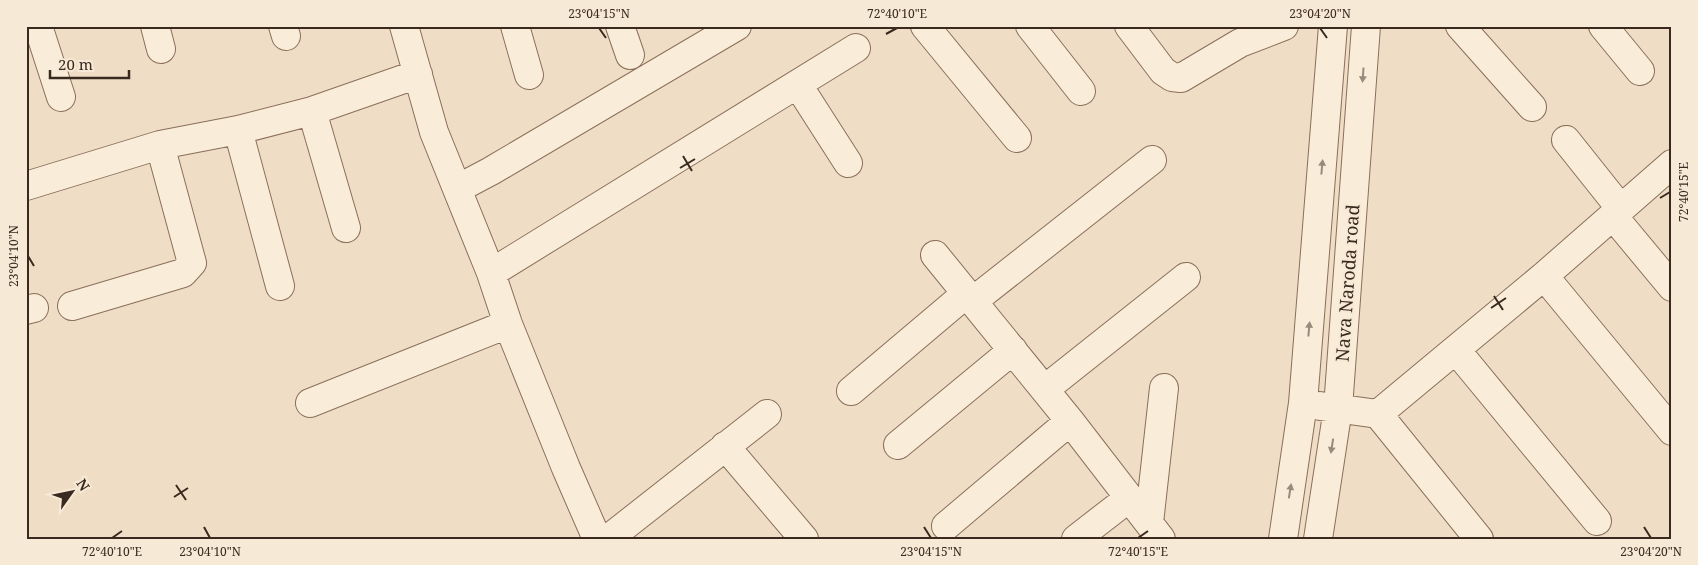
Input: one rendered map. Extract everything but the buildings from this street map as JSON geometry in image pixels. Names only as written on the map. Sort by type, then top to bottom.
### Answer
[{"type":"street","points":[[38,26],[61,97]]},
{"type":"street","points":[[404,26],[434,132],[491,273],[508,324],[597,539]]},
{"type":"street","points":[[515,26],[529,75]]},
{"type":"street","points":[[620,26],[630,55]]},
{"type":"street","points":[[457,189],[491,171],[737,26]]},
{"type":"street","points":[[925,26],[1017,138]]},
{"type":"street","points":[[1030,26],[1081,90]]},
{"type":"street","points":[[1129,26],[1163,71],[1172,77],[1181,78],[1240,43],[1284,26]]},
{"type":"street","points":[[1283,539],[1303,403],[1333,26]]},
{"type":"street","name":"Nava Naroda road","points":[[1318,539],[1338,408],[1366,26]]},
{"type":"street","points":[[1460,26],[1532,108]]},
{"type":"street","points":[[1603,26],[1640,71]]},
{"type":"street","points":[[491,273],[856,48]]},
{"type":"street","points":[[26,186],[160,145],[238,130],[312,111],[418,74]]},
{"type":"street","points":[[798,85],[848,162]]},
{"type":"street","points":[[312,111],[346,228]]},
{"type":"street","points":[[238,130],[280,286]]},
{"type":"street","points":[[1566,140],[1672,287]]},
{"type":"street","points":[[72,306],[184,273],[192,263],[160,145]]},
{"type":"street","points":[[851,391],[970,297],[1152,160]]},
{"type":"street","points":[[1378,414],[1544,276],[1672,164]]},
{"type":"street","points":[[935,255],[1045,389],[1155,531]]},
{"type":"street","points":[[1544,276],[1672,431]]},
{"type":"street","points":[[1045,389],[1186,277]]},
{"type":"street","points":[[310,403],[508,324]]},
{"type":"street","points":[[898,445],[1013,350]]},
{"type":"street","points":[[1456,350],[1597,521]]},
{"type":"street","points":[[1155,531],[1164,388]]},
{"type":"street","points":[[1303,403],[1378,414],[1479,539]]},
{"type":"street","points":[[608,539],[767,414]]},
{"type":"street","points":[[946,526],[1070,421]]},
{"type":"street","points":[[725,446],[804,539]]},
{"type":"street","points":[[1076,539],[1129,498]]}]
